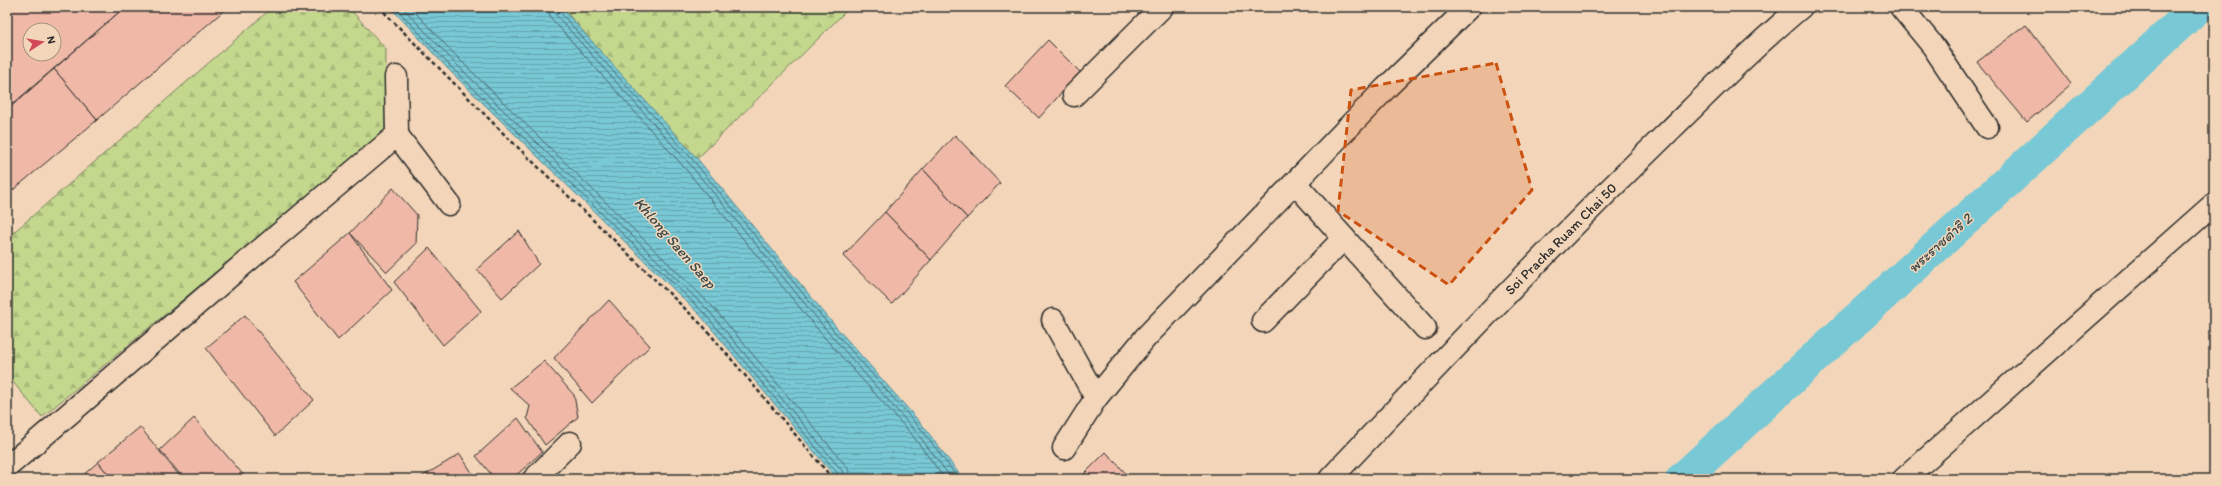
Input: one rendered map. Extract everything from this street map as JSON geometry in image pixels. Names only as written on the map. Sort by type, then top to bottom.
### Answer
[{"type":"street","points":[[1074,95],[1162,7]]},
{"type":"street","points":[[1064,448],[1096,398],[1146,337],[1386,88],[1469,7]]},
{"type":"street","name":"Soi Pracha Ruam Chai 50","points":[[1330,479],[1474,327],[1611,187],[1769,34],[1801,7]]},
{"type":"street","points":[[1901,7],[1933,46],[1988,127]]},
{"type":"street","points":[[396,77],[397,135],[449,204]]},
{"type":"street","points":[[7,467],[397,135]]},
{"type":"street","points":[[1295,183],[1425,328]]},
{"type":"street","points":[[1904,479],[2214,204]]},
{"type":"street","points":[[1263,321],[1344,238]]},
{"type":"street","points":[[1053,320],[1096,398]]},
{"type":"street","points":[[534,479],[570,443]]},
{"type":"path","points":[[379,7],[503,133],[704,327],[833,479]]},
{"type":"highlighted area","points":[[1496,63],[1532,190],[1449,285],[1338,211],[1351,90]]},
{"type":"green space","points":[[273,7],[348,7],[386,49],[385,131],[42,417],[7,375],[7,238]]},
{"type":"green space","points":[[562,7],[850,7],[695,161]]},
{"type":"water","name":"Khlong Saen Saep","points":[[390,7],[561,7],[695,156],[836,327],[924,427],[963,479],[837,479],[701,316],[448,69]]},
{"type":"building","points":[[7,7],[125,7],[62,61],[62,22],[22,22],[22,62],[61,62],[7,109]]},
{"type":"building","points":[[125,7],[228,7],[97,120],[54,69]]},
{"type":"building","points":[[2026,25],[2071,84],[2027,122],[1977,62]]},
{"type":"building","points":[[1048,40],[1080,72],[1039,118],[1005,86]]},
{"type":"building","points":[[54,69],[97,120],[7,195],[7,110]]},
{"type":"building","points":[[955,135],[1000,183],[967,218],[923,169]]},
{"type":"building","points":[[923,169],[967,218],[931,260],[885,212]]},
{"type":"building","points":[[393,188],[417,215],[416,244],[387,272],[350,233]]},
{"type":"building","points":[[885,212],[931,260],[892,304],[843,256]]},
{"type":"building","points":[[519,231],[539,264],[502,298],[477,269]]},
{"type":"building","points":[[350,233],[392,290],[338,340],[293,282]]},
{"type":"building","points":[[429,248],[481,311],[443,345],[394,282]]},
{"type":"building","points":[[609,300],[650,346],[592,403],[554,358]]},
{"type":"building","points":[[245,315],[314,400],[275,436],[206,348]]},
{"type":"building","points":[[544,361],[574,395],[578,417],[545,445],[527,418],[530,406],[510,388]]},
{"type":"building","points":[[194,418],[247,479],[184,479],[160,450]]},
{"type":"building","points":[[518,418],[542,452],[512,479],[495,479],[476,456]]},
{"type":"building","points":[[140,427],[182,479],[112,479],[98,462]]},
{"type":"building","points":[[1106,452],[1131,479],[1079,479]]},
{"type":"building","points":[[460,454],[476,479],[418,479]]},
{"type":"building","points":[[98,462],[112,479],[79,479]]},
{"type":"waterway","name":"พระราชดำริ 2","points":[[1682,479],[2198,7]]}]
